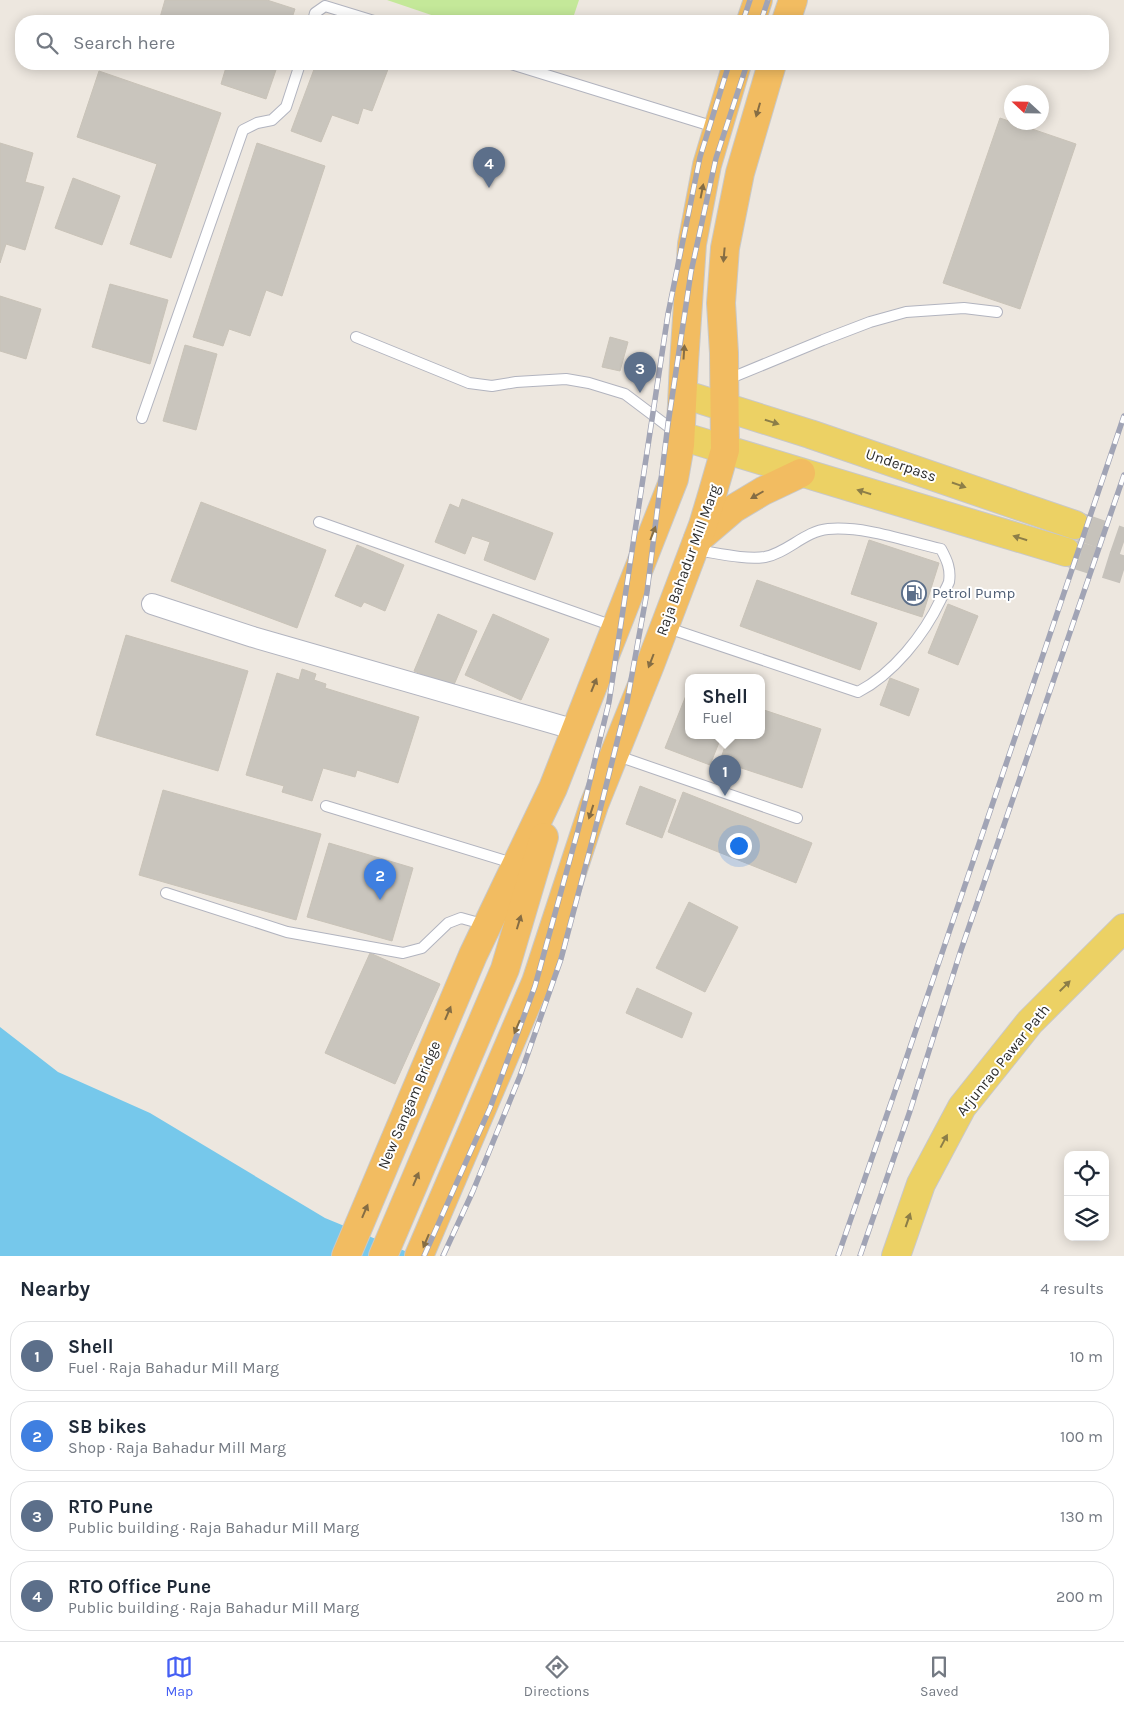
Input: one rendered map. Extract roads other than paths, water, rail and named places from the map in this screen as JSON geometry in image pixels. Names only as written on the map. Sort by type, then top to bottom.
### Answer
[{"type":"highway","points":[[753,15],[758,0]]},
{"type":"highway","points":[[788,15],[793,0]]},
{"type":"highway","points":[[487,925],[553,788],[674,479],[681,436],[692,244],[707,165],[735,70]]},
{"type":"highway","name":"Raja Bahadur Mill Marg","points":[[419,1256],[536,982],[594,805],[664,627],[710,502],[725,450],[725,380],[721,303],[725,248],[740,173],[770,70]]},
{"type":"highway","points":[[695,545],[733,509],[763,491],[801,473]]},
{"type":"highway","points":[[383,1256],[505,968],[576,730]]},
{"type":"highway","points":[[528,893],[561,907]]},
{"type":"highway","name":"New Sangam Bridge","points":[[346,1256],[487,925]]},
{"type":"main road","name":"Underpass","points":[[683,394],[810,434],[1075,525]]},
{"type":"main road","points":[[681,436],[1066,552]]},
{"type":"main road","name":"Arjunrao Pawar Path","points":[[896,1256],[921,1184],[962,1107],[1030,1022],[1124,928]]},
{"type":"street","points":[[152,604],[253,637],[576,730]]},
{"type":"lane","points":[[314,15],[325,6],[354,15]]},
{"type":"lane","points":[[142,418],[244,130],[257,123],[272,120],[286,107],[298,70]]},
{"type":"lane","points":[[530,70],[718,128]]},
{"type":"lane","points":[[725,380],[870,322],[906,312],[964,308],[997,312]]},
{"type":"lane","points":[[356,337],[469,383],[492,386],[516,382],[566,379],[589,383],[625,394],[681,436]]},
{"type":"lane","points":[[319,522],[617,628]]},
{"type":"lane","points":[[664,627],[858,692],[872,685],[913,644],[933,616],[948,583],[949,564],[942,549],[854,529],[826,530],[801,539],[766,557],[749,557],[695,545]]},
{"type":"lane","points":[[614,754],[797,818]]},
{"type":"lane","points":[[326,806],[516,864]]},
{"type":"lane","points":[[166,893],[287,932],[403,953],[422,948],[448,923],[461,918],[487,925]]},
{"type":"water","points":[[0,1027],[58,1072],[150,1113],[325,1218],[417,1256],[0,1256]]},
{"type":"tunnel","points":[[1075,525],[1124,542]]},
{"type":"tunnel","points":[[1066,552],[1124,570]]},
{"type":"railway","points":[[745,15],[750,0]]},
{"type":"railway","points":[[763,15],[768,0]]},
{"type":"railway","points":[[424,1256],[490,1108],[535,986],[578,830],[609,702],[668,314],[700,157],[727,70]]},
{"type":"railway","points":[[443,1256],[473,1191],[520,1076],[561,959],[594,834],[627,702],[647,592],[668,424],[691,272],[716,158],[745,70]]},
{"type":"railway","points":[[838,1256],[1124,416]]},
{"type":"railway","points":[[860,1256],[910,1111],[960,953],[1124,475]]},
{"type":"place","name":"RTO Office Pune","points":[[489,188]]},
{"type":"place","name":"RTO Pune","points":[[640,393]]},
{"type":"place","name":"Petrol Pump","points":[[914,593]]},
{"type":"place","name":"Shell","points":[[725,796]]},
{"type":"place","name":"SB bikes","points":[[380,900]]}]
